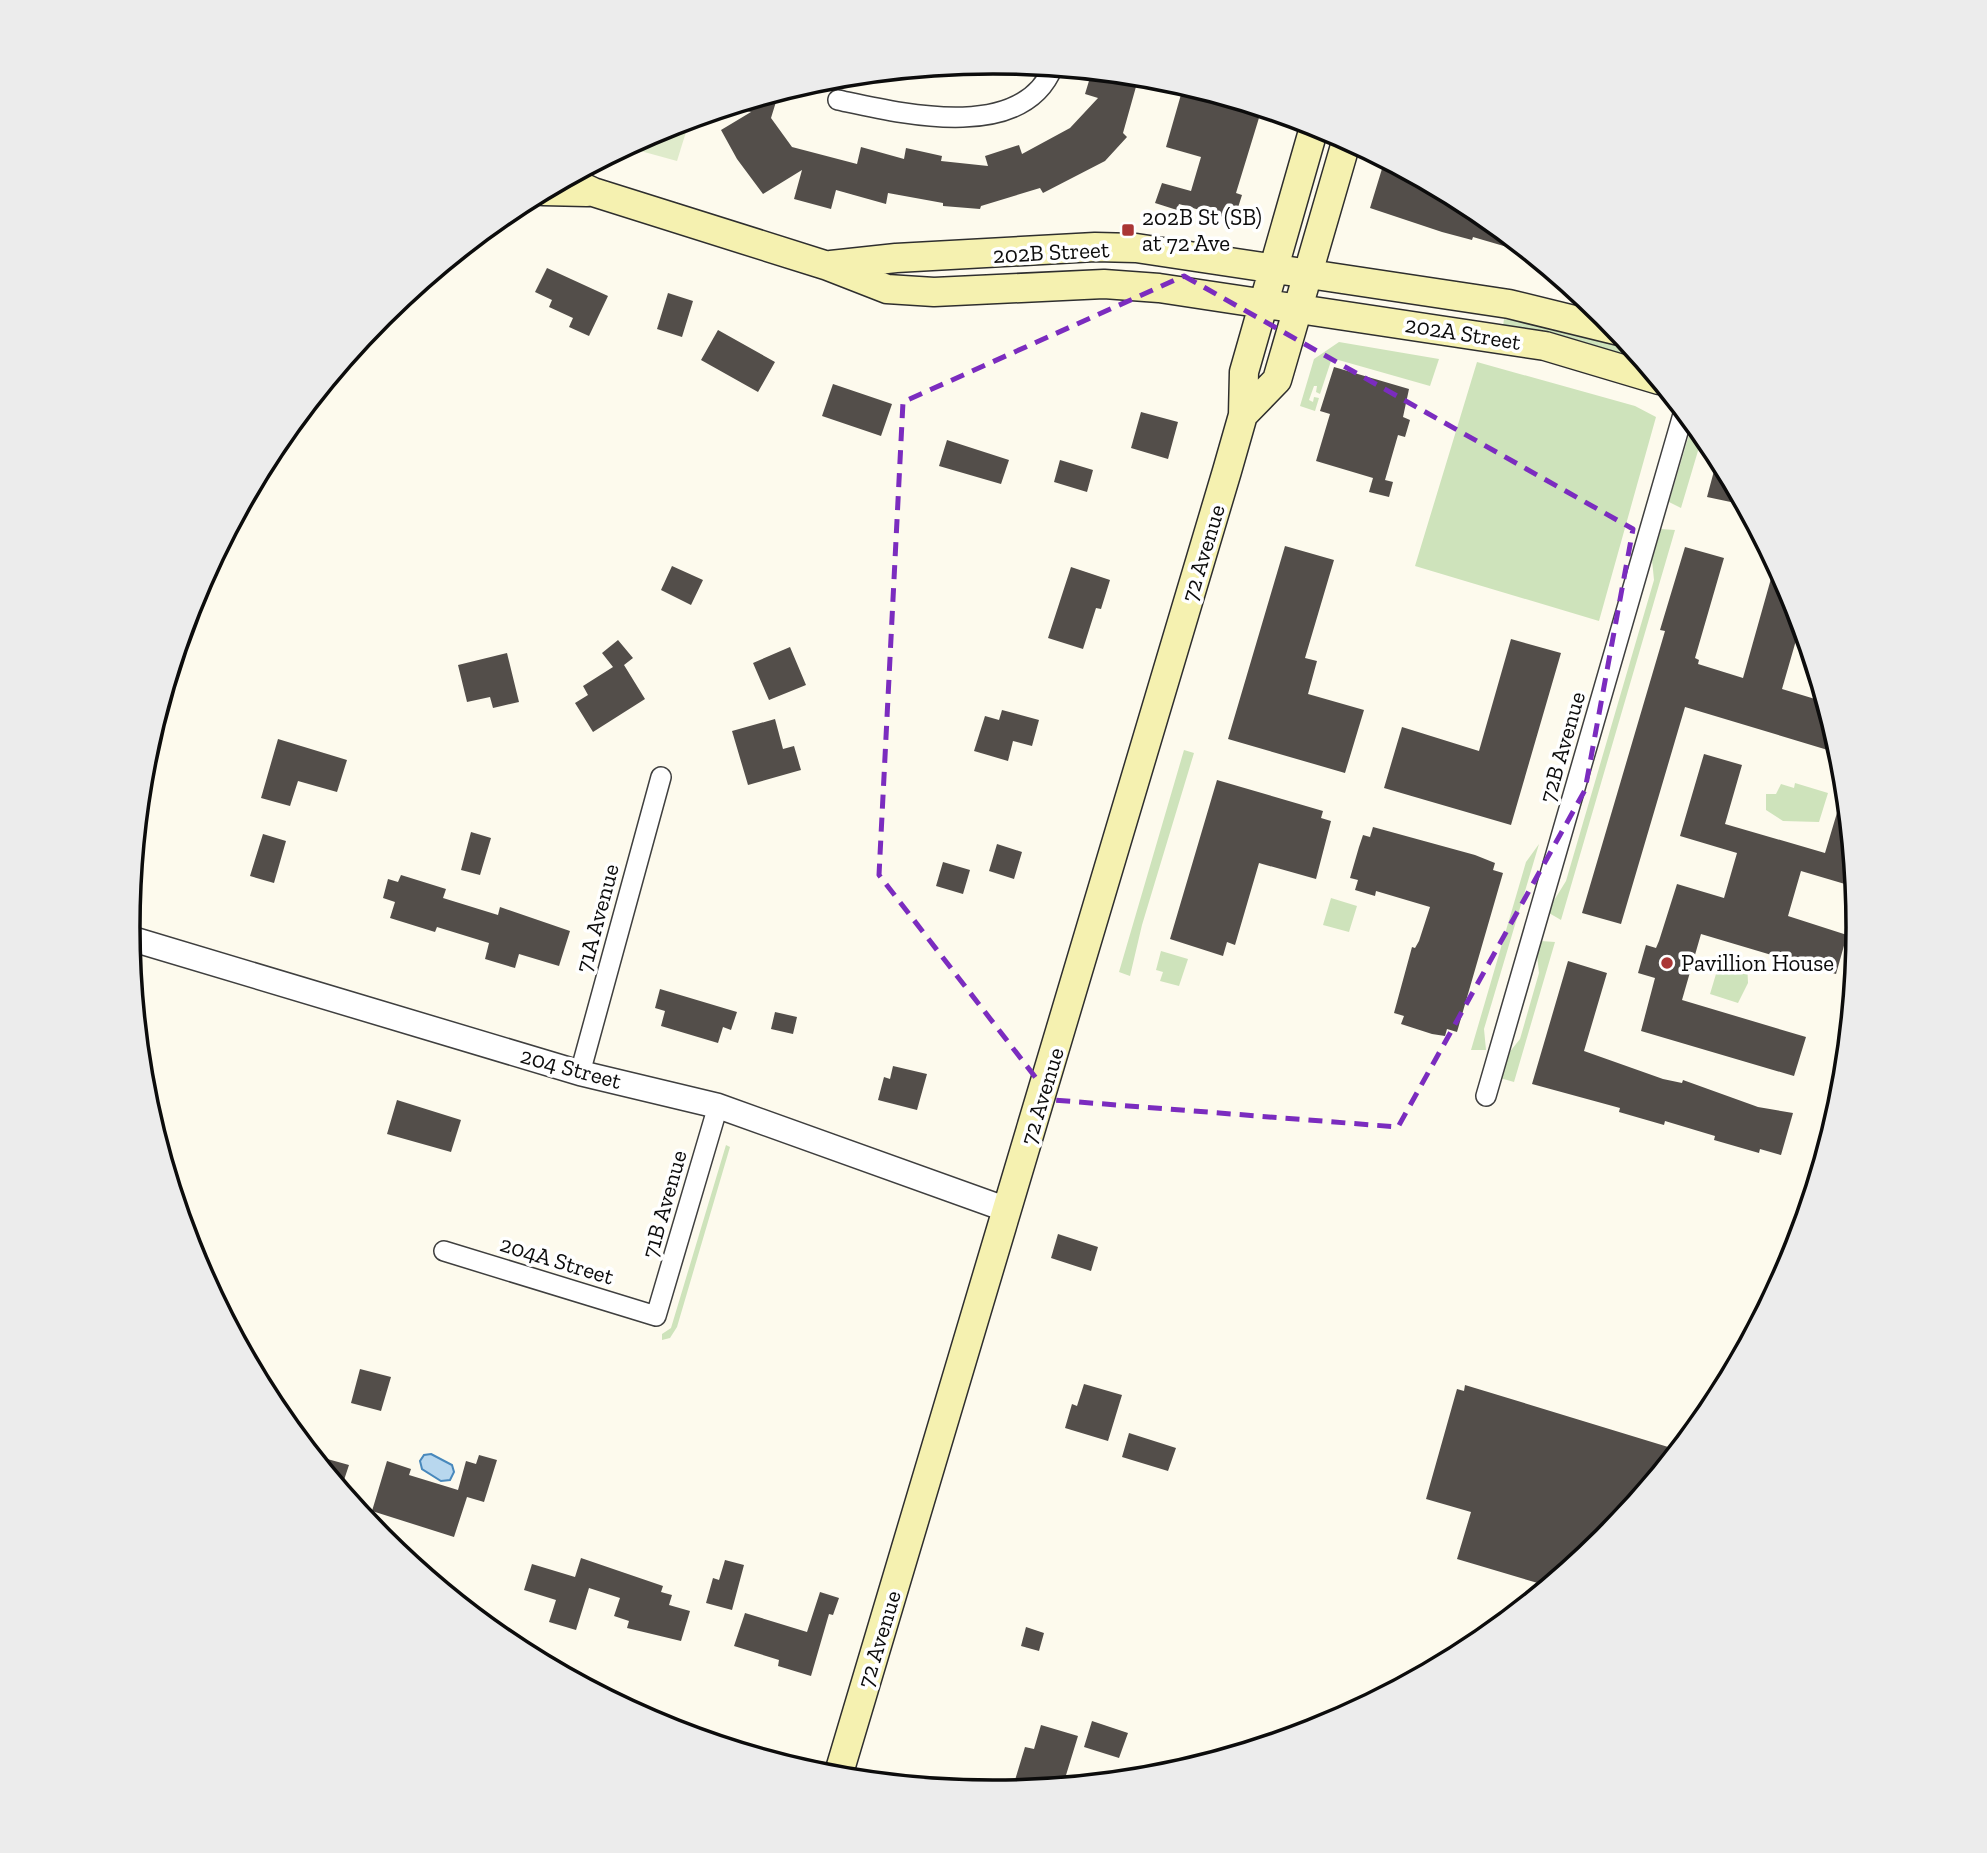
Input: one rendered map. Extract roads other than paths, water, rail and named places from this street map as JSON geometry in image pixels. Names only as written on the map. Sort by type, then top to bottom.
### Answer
[{"type":"main road","name":"72 Avenue","points":[[841,1765],[1243,415],[1244,372],[1312,135]]},
{"type":"main road","name":"72 Avenue","points":[[1243,415],[1277,380],[1344,149]]},
{"type":"main road","name":"202B Street","points":[[575,184],[593,192],[828,266],[887,289],[934,292],[1104,284],[1158,288],[1263,304]]},
{"type":"main road","name":"202B Street","points":[[562,191],[593,192]]},
{"type":"main road","name":"202B Street","points":[[828,266],[896,258],[1095,247],[1182,253],[1273,268]]},
{"type":"main road","name":"202A Street","points":[[1273,268],[1509,304],[1600,326]]},
{"type":"main road","name":"202A Street","points":[[1263,304],[1545,346],[1645,376]]},
{"type":"street","points":[[838,100],[963,119],[994,113],[1025,101],[1049,75]]},
{"type":"street","name":"72B Avenue","points":[[1486,1096],[1681,422]]},
{"type":"street","name":"71A Avenue","points":[[580,1073],[661,777]]},
{"type":"street","name":"204 Street","points":[[141,941],[580,1073],[718,1106],[1008,1210]]},
{"type":"street","name":"71B Avenue","points":[[656,1315],[718,1106]]},
{"type":"street","name":"204A Street","points":[[444,1251],[656,1315]]},
{"type":"water","points":[[431,1454],[452,1465],[454,1472],[450,1480],[441,1481],[422,1469],[420,1461],[424,1455]]},
{"type":"place","name":"202B St (SB) at 72 Ave","points":[[1128,230]]},
{"type":"place","name":"Pavillion House","points":[[1667,963]]}]
